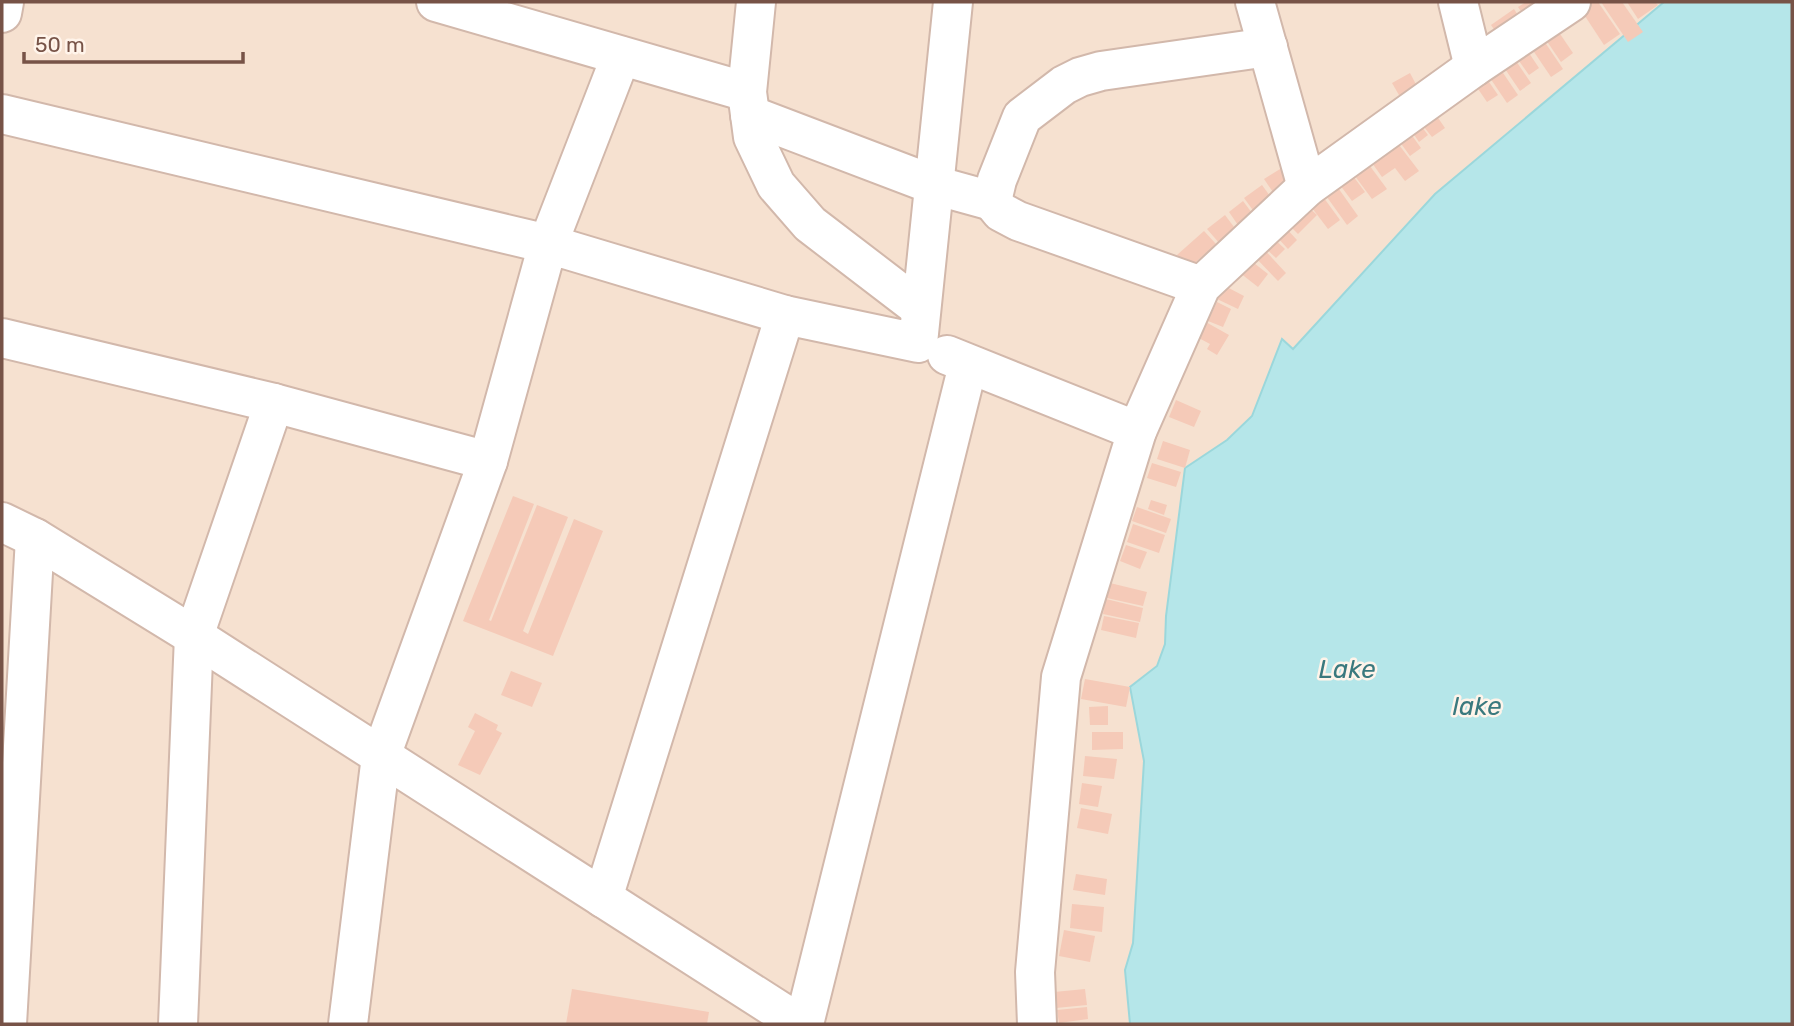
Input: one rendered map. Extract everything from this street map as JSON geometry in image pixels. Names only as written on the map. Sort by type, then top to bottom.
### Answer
[{"type":"street","points":[[2,13],[4,2]]},
{"type":"street","points":[[436,2],[621,56],[748,103],[934,185],[992,201],[1001,212],[1018,221],[1201,286]]},
{"type":"street","points":[[756,2],[748,103],[753,137],[776,185],[810,224],[919,326],[968,365],[1136,431]]},
{"type":"street","points":[[919,326],[953,2]]},
{"type":"street","points":[[1255,2],[1307,187]]},
{"type":"street","points":[[1458,2],[1474,67]]},
{"type":"street","points":[[1037,1024],[1035,972],[1062,677],[1136,431],[1201,286],[1307,187],[1474,67],[1571,2]]},
{"type":"street","points":[[992,201],[997,180],[1022,117],[1064,85],[1101,71],[1268,47]]},
{"type":"street","points":[[348,1024],[381,756],[488,461],[548,244],[621,56]]},
{"type":"street","points":[[2,114],[548,244],[785,314],[919,326]]},
{"type":"street","points":[[603,898],[785,314]]},
{"type":"street","points":[[2,338],[274,403],[488,461]]},
{"type":"street","points":[[7,1024],[18,530],[194,636],[802,1024],[968,365]]},
{"type":"street","points":[[178,1024],[194,636],[274,403]]},
{"type":"shaded area","points":[[2,2],[1792,2],[1792,1024],[2,1024]]},
{"type":"water","name":"lake","points":[[1664,2],[1792,2],[1792,1024],[1130,1024],[1125,970],[1133,943],[1144,761],[1130,687],[1157,666],[1165,644],[1166,616],[1185,468],[1227,440],[1252,416],[1282,339],[1293,349],[1435,194]]},
{"type":"building","points":[[1526,2],[1542,2],[1529,23],[1518,7]]},
{"type":"building","points":[[1593,2],[1598,2],[1620,34],[1604,45],[1581,10]]},
{"type":"building","points":[[1601,2],[1622,2],[1643,32],[1628,42]]},
{"type":"building","points":[[1627,2],[1655,2],[1658,5],[1638,19]]},
{"type":"building","points":[[1514,9],[1525,26],[1502,41],[1491,25]]},
{"type":"building","points":[[1556,28],[1573,53],[1561,62],[1544,37]]},
{"type":"building","points":[[1540,35],[1563,69],[1551,77],[1528,43]]},
{"type":"building","points":[[1525,47],[1539,68],[1529,75],[1514,54]]},
{"type":"building","points":[[1512,55],[1531,83],[1520,91],[1501,63]]},
{"type":"building","points":[[1499,67],[1518,95],[1507,103],[1488,75]]},
{"type":"building","points":[[1410,73],[1420,92],[1403,102],[1392,83]]},
{"type":"building","points":[[1487,79],[1498,95],[1487,102],[1476,86]]},
{"type":"building","points":[[1434,112],[1445,128],[1432,137],[1420,122]]},
{"type":"building","points":[[1419,123],[1428,135],[1419,142],[1410,129]]},
{"type":"building","points":[[1408,130],[1421,148],[1410,156],[1397,138]]},
{"type":"building","points":[[1396,141],[1419,171],[1405,181],[1395,168],[1382,177],[1370,160],[1381,151],[1386,158],[1382,151]]},
{"type":"building","points":[[1364,158],[1387,189],[1372,199],[1349,168]]},
{"type":"building","points":[[1285,166],[1295,183],[1275,195],[1264,179]]},
{"type":"building","points":[[1350,172],[1365,192],[1352,201],[1337,181]]},
{"type":"building","points":[[1262,185],[1273,200],[1255,213],[1244,198]]},
{"type":"building","points":[[1336,185],[1358,216],[1347,225],[1324,193]]},
{"type":"building","points":[[1321,194],[1340,220],[1328,229],[1309,204]]},
{"type":"building","points":[[1243,201],[1255,217],[1240,228],[1229,212]]},
{"type":"building","points":[[1306,205],[1317,215],[1298,234],[1288,224]]},
{"type":"building","points":[[1225,215],[1237,231],[1220,244],[1207,229]]},
{"type":"building","points":[[1284,226],[1297,240],[1288,249],[1275,235]]},
{"type":"building","points":[[1204,231],[1216,244],[1189,268],[1177,255]]},
{"type":"building","points":[[1271,236],[1285,249],[1276,258],[1262,245]]},
{"type":"building","points":[[1262,247],[1286,273],[1278,281],[1253,255]]},
{"type":"building","points":[[1245,256],[1268,274],[1258,287],[1235,269]]},
{"type":"building","points":[[1223,285],[1244,296],[1238,309],[1217,299]]},
{"type":"building","points":[[1217,302],[1231,309],[1223,327],[1208,321]]},
{"type":"building","points":[[1204,321],[1229,335],[1217,355],[1207,349],[1210,344],[1195,336]]},
{"type":"building","points":[[1176,400],[1201,411],[1194,427],[1169,417]]},
{"type":"building","points":[[1163,441],[1190,450],[1185,468],[1157,459]]},
{"type":"building","points":[[1152,463],[1181,472],[1176,487],[1147,478]]},
{"type":"building","points":[[513,496],[534,504],[489,620],[491,621],[537,505],[568,517],[523,631],[528,634],[574,519],[603,531],[553,656],[463,621]]},
{"type":"building","points":[[1151,500],[1167,505],[1164,515],[1148,509]]},
{"type":"building","points":[[1137,507],[1171,519],[1166,533],[1132,521]]},
{"type":"building","points":[[1133,524],[1165,535],[1159,553],[1127,542]]},
{"type":"building","points":[[1126,545],[1147,552],[1140,569],[1120,561]]},
{"type":"building","points":[[1110,583],[1147,592],[1143,606],[1107,598]]},
{"type":"building","points":[[1106,599],[1143,608],[1140,622],[1103,614]]},
{"type":"building","points":[[1104,616],[1139,623],[1136,638],[1101,630]]},
{"type":"building","points":[[511,671],[542,683],[532,707],[501,695]]},
{"type":"building","points":[[1085,679],[1130,687],[1126,707],[1081,699]]},
{"type":"building","points":[[1108,706],[1108,725],[1090,725],[1089,707]]},
{"type":"building","points":[[475,713],[498,725],[496,730],[502,733],[480,775],[458,765],[475,731],[468,727]]},
{"type":"building","points":[[1092,732],[1123,732],[1123,749],[1092,750]]},
{"type":"building","points":[[1085,756],[1117,759],[1114,779],[1083,776]]},
{"type":"building","points":[[1082,783],[1102,786],[1098,807],[1079,804]]},
{"type":"building","points":[[1081,808],[1112,814],[1108,834],[1077,828]]},
{"type":"building","points":[[1076,874],[1107,879],[1105,895],[1073,890]]},
{"type":"building","points":[[1072,904],[1104,907],[1102,932],[1070,928]]},
{"type":"building","points":[[1064,930],[1095,936],[1090,962],[1059,956]]},
{"type":"building","points":[[572,989],[709,1012],[707,1024],[566,1024]]},
{"type":"building","points":[[1085,989],[1087,1005],[1056,1008],[1054,992]]},
{"type":"building","points":[[1087,1007],[1088,1019],[1059,1023],[1057,1010]]},
{"type":"water label","name":"Lake","points":[[1347,669]]}]
